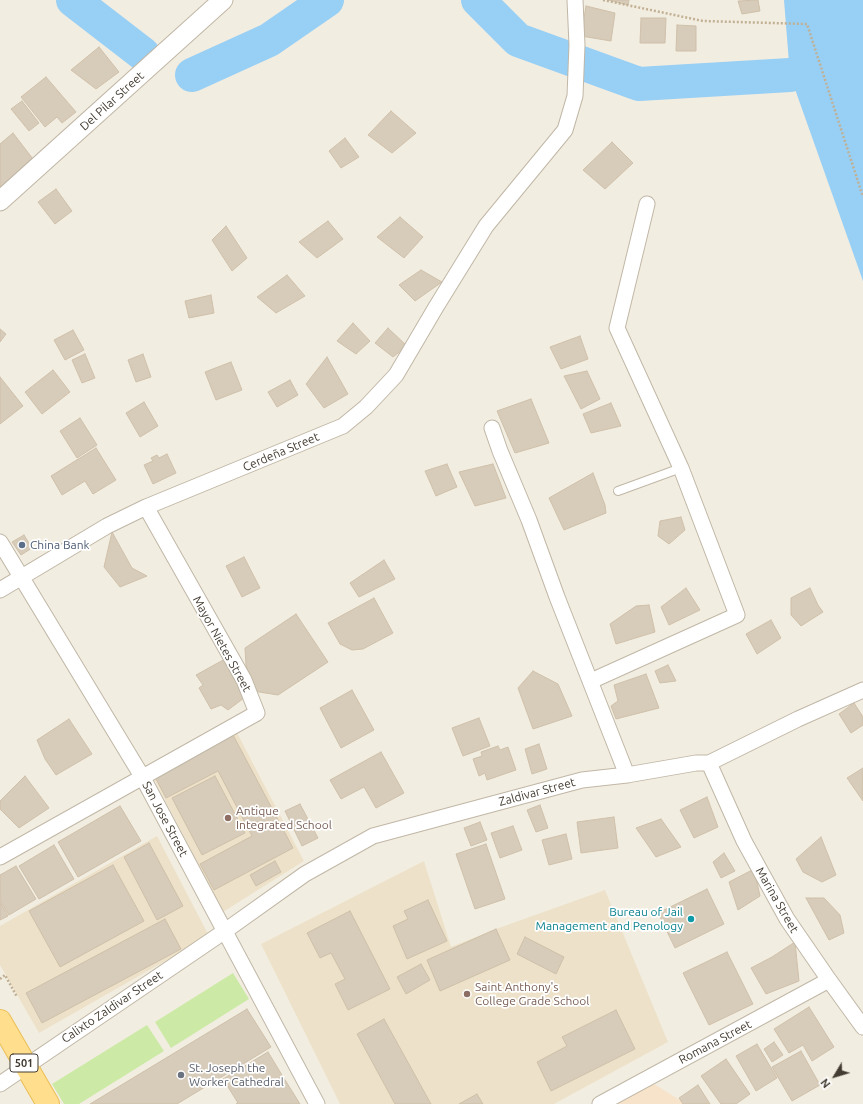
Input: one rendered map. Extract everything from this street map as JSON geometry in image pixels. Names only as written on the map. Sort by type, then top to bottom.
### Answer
[{"type":"main road","name":"501","points":[[0,1021],[48,1104]]},
{"type":"street","name":"Del Pilar Street","points":[[0,201],[223,0]]},
{"type":"street","name":"Cerdeña Street","points":[[0,590],[107,526],[146,507],[343,426],[366,407],[396,375],[486,226],[565,130],[575,96],[577,46],[575,0]]},
{"type":"street","points":[[591,681],[737,616],[682,468],[617,328],[648,204]]},
{"type":"street","points":[[492,428],[627,775]]},
{"type":"street","name":"Mayor Nietes Street","points":[[0,857],[257,712],[244,680],[146,507]]},
{"type":"street","name":"San Jose Street","points":[[0,542],[142,778],[317,1104]]},
{"type":"street","name":"Zaldivar Street","points":[[225,931],[305,874],[373,836],[582,780],[627,775],[696,763],[709,763],[798,719],[863,690]]},
{"type":"street","name":"Marina Street","points":[[709,763],[744,841],[787,920],[863,1026]]},
{"type":"street","name":"Calixto Zaldivar Street","points":[[0,1084],[225,931]]},
{"type":"street","name":"Romana Street","points":[[600,1104],[829,980]]},
{"type":"lane","points":[[618,491],[682,468]]},
{"type":"path","points":[[603,0],[703,21],[807,24],[863,197]]},
{"type":"path","points":[[0,979],[5,976],[17,997]]},
{"type":"shaded area","name":"Antique Integrated School","points":[[235,729],[304,861],[223,912],[152,775]]},
{"type":"shaded area","points":[[157,836],[209,936],[39,1033],[0,965],[0,926]]},
{"type":"shaded area","name":"Saint Anthony's College Grade School","points":[[424,861],[451,947],[496,929],[605,890],[668,1042],[554,1104],[340,1104],[261,944]]},
{"type":"shaded area","points":[[654,1084],[686,1104],[617,1104]]},
{"type":"green space","points":[[233,973],[249,999],[171,1048],[155,1022]]},
{"type":"green space","points":[[147,1025],[164,1051],[79,1104],[64,1104],[52,1084]]},
{"type":"water","points":[[784,0],[863,0],[863,281],[790,75]]},
{"type":"building","points":[[609,0],[629,0],[628,5]]},
{"type":"building","points":[[758,0],[760,11],[742,14],[738,1]]},
{"type":"building","points":[[586,6],[615,13],[611,41],[581,36]]},
{"type":"building","points":[[641,18],[666,18],[665,43],[640,43]]},
{"type":"building","points":[[677,25],[696,26],[696,51],[676,51]]},
{"type":"building","points":[[99,47],[119,72],[96,89],[71,70]]},
{"type":"building","points":[[46,77],[76,112],[62,123],[57,117],[45,127],[21,97]]},
{"type":"building","points":[[22,101],[39,123],[29,131],[11,109]]},
{"type":"building","points":[[391,111],[416,133],[392,153],[368,135]]},
{"type":"building","points":[[13,133],[33,159],[20,169],[23,173],[3,189],[0,186],[0,144]]},
{"type":"building","points":[[345,138],[359,157],[341,168],[329,151]]},
{"type":"building","points":[[612,142],[633,163],[605,189],[583,170]]},
{"type":"building","points":[[56,189],[72,211],[55,224],[38,202]]},
{"type":"building","points":[[400,217],[423,237],[404,258],[377,237]]},
{"type":"building","points":[[328,221],[343,239],[317,258],[299,242]]},
{"type":"building","points":[[226,226],[247,258],[232,271],[212,240]]},
{"type":"building","points":[[421,270],[442,282],[415,301],[399,285]]},
{"type":"building","points":[[287,275],[305,296],[276,313],[257,297]]},
{"type":"building","points":[[211,295],[214,313],[189,318],[185,301]]},
{"type":"building","points":[[353,323],[370,341],[356,354],[337,341]]},
{"type":"building","points":[[388,328],[407,346],[393,357],[375,343]]},
{"type":"building","points":[[0,329],[6,334],[0,342]]},
{"type":"building","points":[[73,330],[84,350],[65,360],[54,340]]},
{"type":"building","points":[[580,336],[588,359],[561,369],[550,347]]},
{"type":"building","points":[[85,354],[95,378],[82,383],[72,360]]},
{"type":"building","points":[[143,354],[151,377],[136,382],[128,360]]},
{"type":"building","points":[[327,357],[348,394],[324,408],[306,384]]},
{"type":"building","points":[[231,362],[242,390],[216,400],[205,372]]},
{"type":"building","points":[[53,370],[70,392],[42,414],[25,392]]},
{"type":"building","points":[[587,371],[600,399],[581,409],[564,376]]},
{"type":"building","points":[[0,377],[23,406],[0,424]]},
{"type":"building","points":[[290,380],[298,395],[277,407],[268,392]]},
{"type":"building","points":[[531,399],[549,443],[515,453],[497,411]]},
{"type":"building","points":[[144,402],[158,426],[140,437],[126,413]]},
{"type":"building","points":[[611,403],[621,426],[591,433],[583,414]]},
{"type":"building","points":[[80,418],[97,445],[77,458],[60,431]]},
{"type":"building","points":[[96,448],[116,480],[93,494],[85,481],[62,495],[51,476]]},
{"type":"building","points":[[167,454],[176,473],[153,484],[144,465],[153,461],[151,458],[157,455],[159,458]]},
{"type":"building","points":[[447,464],[457,487],[436,496],[425,471]]},
{"type":"building","points":[[493,464],[506,498],[475,506],[459,472]]},
{"type":"building","points":[[593,473],[605,505],[606,513],[564,530],[549,498]]},
{"type":"building","points":[[681,517],[685,530],[669,544],[658,536],[660,521]]},
{"type":"building","points":[[112,532],[132,568],[147,576],[120,587],[104,567]]},
{"type":"building","name":"China Bank","points":[[24,535],[32,548],[21,555],[12,542]]},
{"type":"building","points":[[244,557],[260,588],[242,597],[226,566]]},
{"type":"building","points":[[384,560],[395,579],[359,597],[350,583]]},
{"type":"building","points":[[686,588],[700,610],[669,625],[661,607]]},
{"type":"building","points":[[810,588],[823,612],[801,626],[791,615],[791,598]]},
{"type":"building","points":[[374,598],[393,633],[363,649],[352,650],[340,644],[328,623]]},
{"type":"building","points":[[649,605],[655,632],[616,644],[610,624],[636,606]]},
{"type":"building","points":[[296,614],[328,662],[278,695],[253,691],[246,665],[245,648]]},
{"type":"building","points":[[771,620],[781,638],[757,654],[746,634]]},
{"type":"building","points":[[225,659],[244,698],[228,710],[221,705],[211,709],[199,688],[203,685],[196,675]]},
{"type":"building","points":[[668,665],[676,681],[660,683],[655,671]]},
{"type":"building","points":[[533,671],[558,684],[572,716],[533,729],[518,688]]},
{"type":"building","points":[[646,674],[659,708],[616,719],[611,706],[618,701],[614,685]]},
{"type":"building","points":[[352,690],[374,730],[341,748],[320,708]]},
{"type":"building","points":[[854,703],[863,717],[863,725],[851,733],[839,714]]},
{"type":"building","points":[[479,718],[490,746],[463,756],[452,728]]},
{"type":"building","points":[[69,719],[92,754],[56,775],[45,759],[37,740]]},
{"type":"building","points":[[232,733],[293,848],[214,890],[200,864],[252,836],[218,771],[166,798],[154,775]]},
{"type":"building","points":[[539,744],[547,769],[532,774],[525,749]]},
{"type":"building","points":[[498,746],[500,750],[508,747],[516,770],[487,780],[485,773],[479,776],[473,759],[482,756],[481,752]]},
{"type":"building","points":[[381,752],[404,793],[376,808],[364,787],[341,799],[330,780]]},
{"type":"building","points":[[863,768],[863,801],[847,778]]},
{"type":"building","points":[[25,776],[49,808],[19,828],[0,809],[0,801]]},
{"type":"building","points":[[215,776],[245,833],[202,855],[172,798]]},
{"type":"building","points":[[707,797],[718,827],[694,838],[680,810]]},
{"type":"building","points":[[300,804],[318,838],[302,846],[285,811]]},
{"type":"building","points":[[540,805],[548,828],[536,832],[527,810]]},
{"type":"building","points":[[120,806],[141,841],[78,877],[58,842]]},
{"type":"building","points":[[614,817],[618,848],[581,853],[577,822]]},
{"type":"building","points":[[661,819],[681,847],[656,857],[636,828]]},
{"type":"building","points":[[480,822],[487,840],[471,846],[464,828]]},
{"type":"building","points":[[513,826],[522,850],[500,858],[491,833]]},
{"type":"building","points":[[566,834],[572,859],[549,865],[542,840]]},
{"type":"building","points":[[821,837],[836,875],[822,882],[803,872],[796,859]]},
{"type":"building","points":[[149,843],[183,906],[157,920],[124,857]]},
{"type":"building","points":[[486,844],[505,899],[475,909],[456,854]]},
{"type":"building","points":[[54,845],[74,879],[39,899],[19,866]]},
{"type":"building","points":[[724,853],[735,871],[721,878],[713,862]]},
{"type":"building","points":[[275,861],[281,872],[256,886],[250,875]]},
{"type":"building","points":[[113,865],[144,921],[60,967],[29,911]]},
{"type":"building","points":[[16,866],[36,899],[9,915],[0,900],[0,875]]},
{"type":"building","points":[[754,869],[760,896],[738,910],[729,882]]},
{"type":"building","name":"Bureau of Jail Management and Penology","points":[[707,889],[724,924],[675,948],[658,913]]},
{"type":"building","points":[[806,898],[824,898],[840,915],[844,933],[829,940]]},
{"type":"building","points":[[428,900],[447,941],[407,959],[393,926],[408,919],[404,911]]},
{"type":"building","points":[[0,902],[8,916],[0,920]]},
{"type":"building","points":[[350,911],[390,989],[348,1010],[335,984],[345,979],[331,953],[320,958],[307,933]]},
{"type":"building","points":[[165,919],[181,949],[42,1023],[26,993]]},
{"type":"building","points":[[496,929],[510,960],[440,991],[427,960]]},
{"type":"building","points":[[525,937],[564,957],[556,974],[517,954]]},
{"type":"building","points":[[795,942],[799,981],[766,994],[751,968],[772,957]]},
{"type":"building","points":[[727,952],[753,1004],[709,1025],[683,973]]},
{"type":"building","points":[[421,964],[430,980],[406,994],[397,977]]},
{"type":"building","points":[[809,1007],[834,1047],[812,1061],[803,1045],[789,1053],[774,1029]]},
{"type":"building","name":"St. Joseph the Worker Cathedral","points":[[247,1009],[271,1047],[177,1104],[90,1104]]},
{"type":"building","points":[[616,1010],[635,1049],[551,1091],[537,1062],[567,1046],[562,1037]]},
{"type":"building","points":[[384,1019],[431,1104],[395,1104],[357,1034]]},
{"type":"building","points":[[774,1042],[783,1055],[772,1062],[764,1049]]},
{"type":"building","points":[[757,1044],[777,1078],[756,1091],[736,1056]]},
{"type":"building","points":[[801,1051],[820,1085],[792,1101],[772,1067]]},
{"type":"building","points":[[268,1052],[300,1104],[236,1104],[238,1103],[223,1079]]},
{"type":"building","points":[[726,1059],[750,1094],[736,1104],[721,1104],[701,1076]]},
{"type":"building","points":[[698,1085],[710,1104],[683,1104],[679,1098]]},
{"type":"building","points":[[477,1094],[483,1104],[459,1104]]},
{"type":"waterway","points":[[73,0],[143,54]]},
{"type":"waterway","points":[[192,75],[269,40],[327,0]]},
{"type":"waterway","points":[[478,0],[518,40],[639,84],[790,75]]},
{"type":"place","name":"China Bank","points":[[22,545]]},
{"type":"place","name":"Antique Integrated School","points":[[228,818]]},
{"type":"place","name":"Bureau of Jail Management and Penology","points":[[691,919]]},
{"type":"place","name":"Saint Anthony's College Grade School","points":[[467,994]]},
{"type":"place","name":"St. Joseph the Worker Cathedral","points":[[181,1075]]}]
